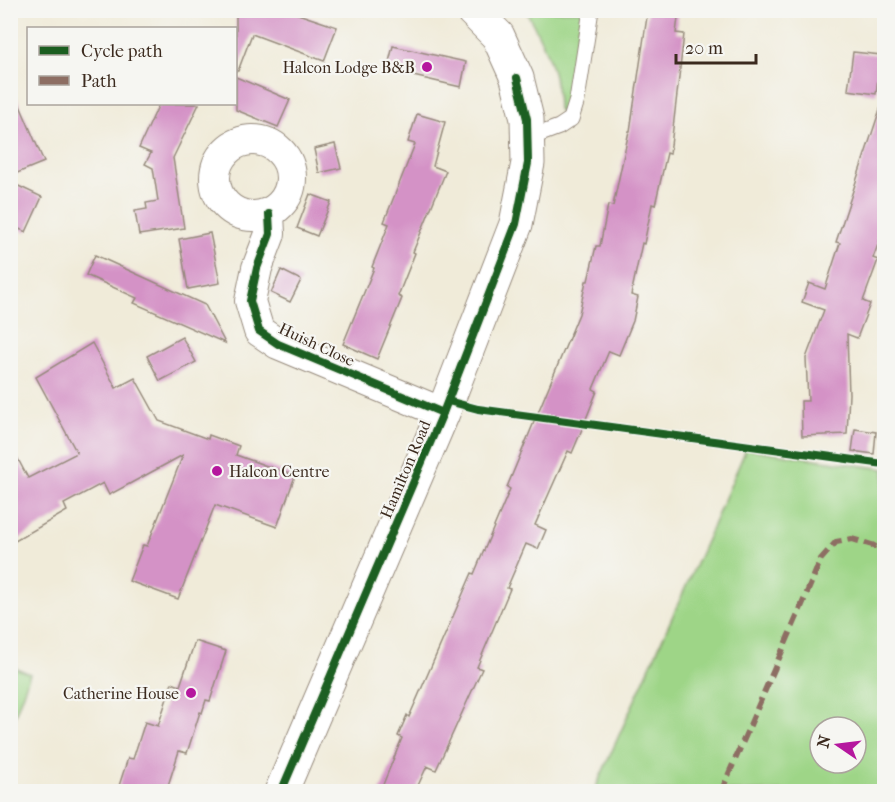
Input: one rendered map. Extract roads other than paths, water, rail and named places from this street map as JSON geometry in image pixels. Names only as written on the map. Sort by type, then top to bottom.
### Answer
[{"type":"street","name":"Hamilton Road","points":[[281,792],[443,413],[516,224],[528,164],[527,119],[517,78],[498,36],[472,10]]},
{"type":"street","name":"Huish Close","points":[[269,214],[270,234],[256,268],[250,301],[259,331],[278,344],[443,413]]},
{"type":"lane","points":[[527,139],[559,127],[571,119],[577,100],[591,10]]},
{"type":"place","name":"Halcon Lodge B&B","points":[[427,67]]},
{"type":"place","name":"Halcon Centre","points":[[217,471]]},
{"type":"place","name":"Catherine House","points":[[191,693]]}]
